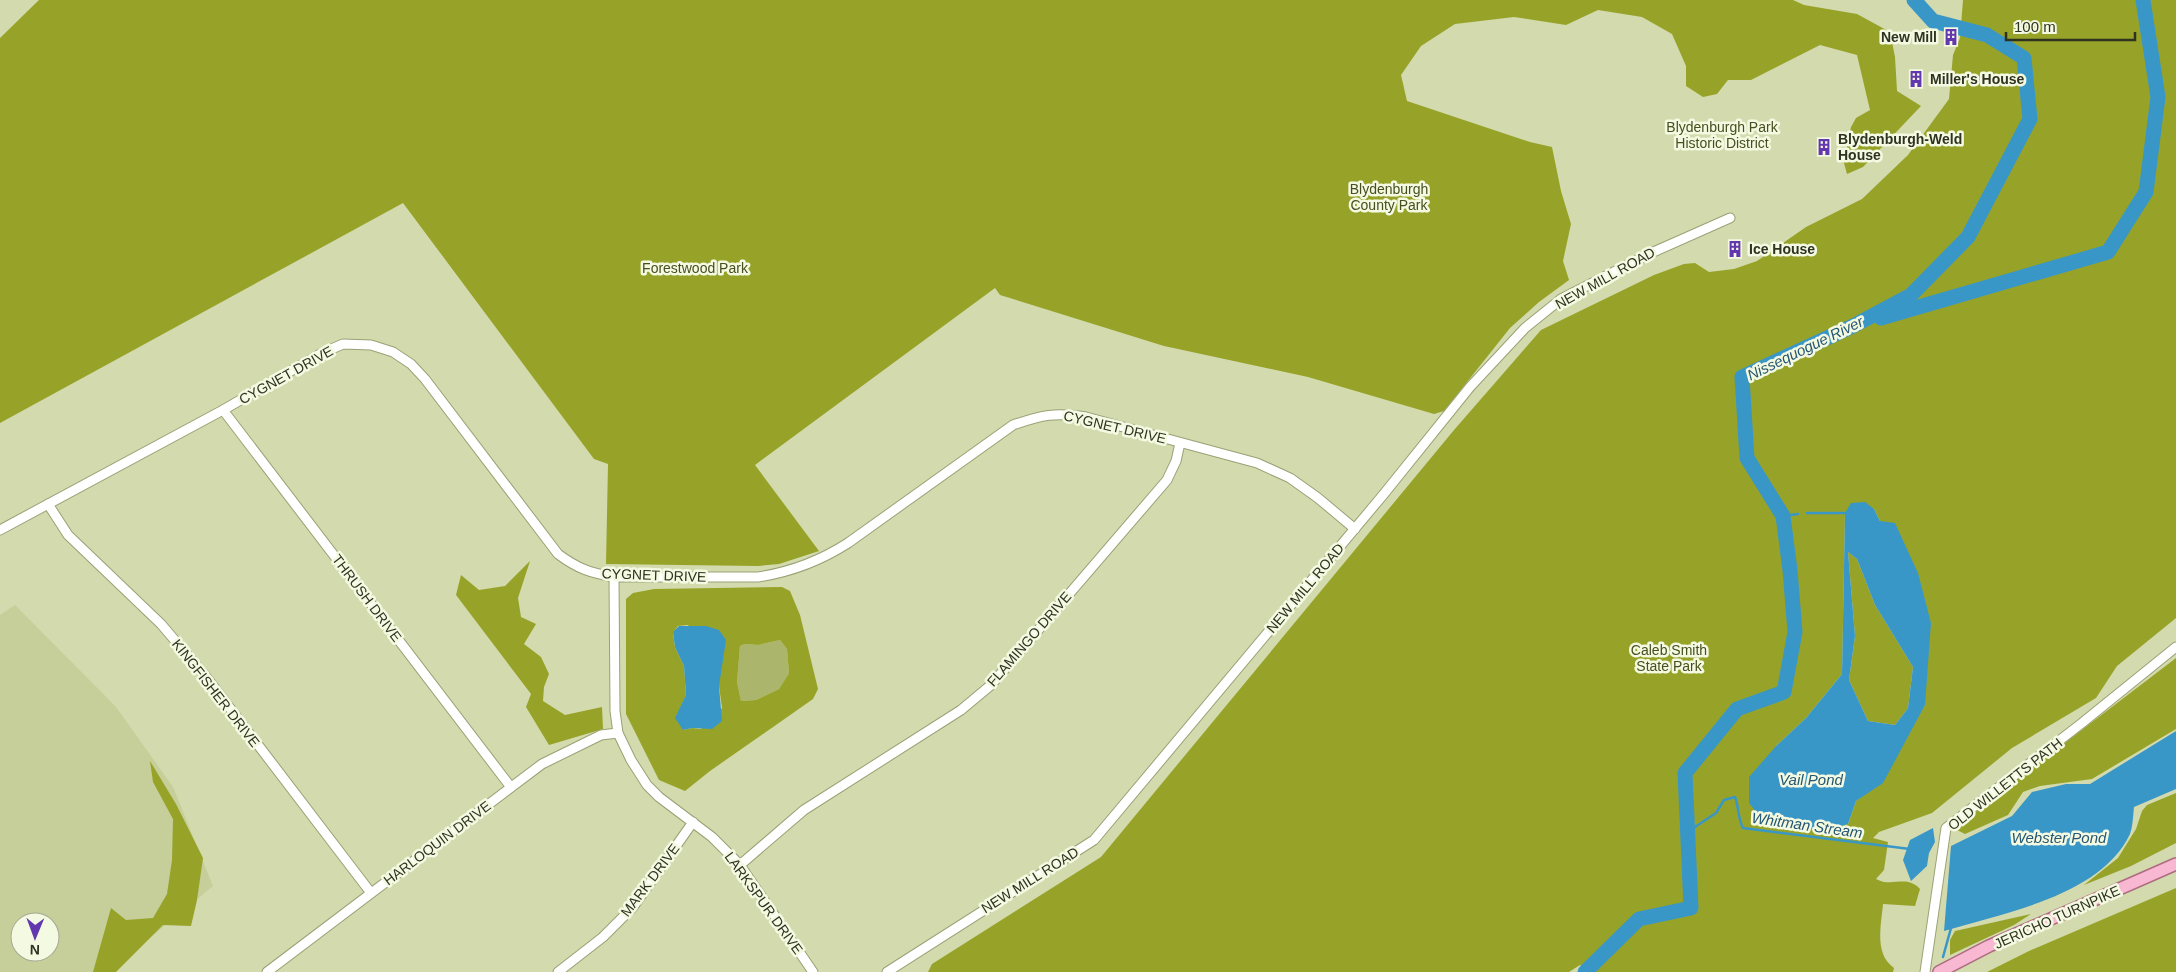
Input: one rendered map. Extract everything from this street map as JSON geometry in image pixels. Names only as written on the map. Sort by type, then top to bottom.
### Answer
[{"type":"main road","name":"JERICHO TURNPIKE","points":[[1939,972],[1989,946],[2176,864]]},
{"type":"street","name":"NEW MILL ROAD","points":[[887,972],[1094,840],[1355,529],[1470,387],[1525,328],[1561,300],[1686,236],[1730,218]]},
{"type":"street","name":"CYGNET DRIVE","points":[[0,530],[223,410],[322,353],[343,344],[370,345],[393,352],[411,364],[425,379],[558,554],[575,567],[594,574],[614,577],[758,577],[780,574],[803,567],[827,557],[848,544],[1012,425],[1039,416],[1063,413],[1086,417],[1257,463],[1290,478],[1318,498],[1355,529]]},
{"type":"street","name":"THRUSH DRIVE","points":[[223,410],[510,786]]},
{"type":"street","name":"FLAMINGO DRIVE","points":[[740,865],[804,810],[961,710],[991,685],[1167,480],[1176,461],[1180,442]]},
{"type":"street","name":"KINGFISHER DRIVE","points":[[48,504],[68,535],[161,624],[207,678],[371,893]]},
{"type":"street","name":"LARKSPUR DRIVE","points":[[614,577],[615,711],[618,733],[631,760],[647,785],[659,797],[712,837],[740,865],[813,972]]},
{"type":"street","name":"OLD WILLETTS PATH","points":[[1926,972],[1946,828],[2090,717],[2176,647]]},
{"type":"street","name":"HARLOQUIN DRIVE","points":[[267,972],[510,786],[542,764],[601,735],[618,733]]},
{"type":"street","name":"MARK DRIVE","points":[[558,972],[603,938],[632,907],[693,822]]},
{"type":"shaded area","points":[[15,605],[116,707],[173,787],[213,886],[108,972],[0,972],[0,615]]},
{"type":"shaded area","points":[[780,640],[787,649],[789,673],[779,689],[756,700],[741,701],[737,682],[740,646],[745,644],[758,645]]},
{"type":"green space","points":[[39,0],[1793,0],[1804,5],[1857,14],[1890,32],[1895,57],[1897,91],[1921,106],[1863,167],[1847,174],[1844,163],[1851,127],[1856,118],[1870,110],[1857,55],[1820,45],[1751,80],[1728,80],[1717,94],[1703,97],[1686,86],[1686,66],[1672,34],[1642,17],[1598,10],[1566,25],[1514,17],[1455,24],[1421,46],[1401,75],[1407,101],[1530,142],[1552,147],[1561,191],[1571,224],[1563,261],[1569,280],[1539,302],[1510,328],[1444,411],[1434,414],[1308,377],[1164,346],[1000,295],[995,288],[755,465],[819,551],[779,564],[758,566],[606,564],[608,464],[594,459],[403,203],[0,423],[0,38]]},
{"type":"green space","name":"Caleb Smith State Park","points":[[1963,0],[2176,0],[2176,618],[2117,666],[2096,698],[2012,748],[1932,813],[1879,832],[1873,838],[1888,842],[1884,870],[1876,879],[1888,882],[1909,882],[1920,889],[1915,906],[1883,904],[1880,930],[1881,947],[1888,962],[1894,968],[1893,972],[1593,972],[1580,965],[1569,972],[928,972],[932,964],[1101,857],[1454,430],[1541,330],[1654,275],[1684,264],[1695,263],[1709,272],[1734,269],[1757,261],[1806,227],[1862,199],[1908,155],[1949,99],[1953,55],[1960,38]],"holes":[[[1874,509],[1880,521],[1925,705],[1868,792],[1856,801],[1848,824],[1828,829],[1817,829],[1763,821],[1776,746],[1806,718],[1842,674],[1845,513]]]},
{"type":"green space","points":[[1848,552],[1857,559],[1875,605],[1913,667],[1908,708],[1895,725],[1868,721],[1849,680],[1855,636]]},
{"type":"green space","points":[[530,561],[518,598],[521,617],[536,624],[524,644],[541,657],[549,674],[544,687],[543,701],[565,715],[602,707],[603,729],[549,745],[526,707],[531,694],[456,595],[461,575],[479,590],[505,586]]},
{"type":"green space","points":[[782,587],[790,591],[800,615],[818,689],[813,699],[710,771],[685,791],[659,780],[626,714],[626,599],[633,593],[654,589]],"holes":[[[688,625],[719,686],[722,708],[701,729],[683,730],[680,710],[686,695],[684,666],[675,647],[673,633],[678,626]],[[780,640],[787,649],[789,673],[779,689],[756,700],[741,701],[737,682],[740,646],[745,644],[758,645]]]},
{"type":"green space","points":[[2176,658],[2176,729],[2092,779],[2040,786],[2023,792],[2008,815],[1965,834],[1957,830],[1981,807]]},
{"type":"green space","points":[[150,761],[176,804],[203,858],[191,926],[163,925],[116,972],[93,972],[111,908],[126,920],[153,918],[167,894],[172,860],[173,819],[153,782]]},
{"type":"green space","points":[[2176,793],[2176,843],[2131,866],[2084,885],[2118,858],[2136,829],[2142,811],[2147,805]]},
{"type":"green space","points":[[2176,888],[2176,972],[1987,972],[2029,951]]},
{"type":"green space","points":[[2031,914],[2014,925],[1950,955],[1950,940],[1955,931]]},
{"type":"water","name":"Vail Pond","points":[[1865,502],[1874,509],[1880,521],[1895,523],[1918,573],[1931,623],[1925,705],[1883,783],[1856,801],[1848,824],[1828,829],[1817,829],[1763,821],[1749,803],[1749,777],[1776,746],[1806,718],[1842,674],[1845,513],[1851,503]],"holes":[[[1848,552],[1857,559],[1875,605],[1913,667],[1908,708],[1895,725],[1868,721],[1849,680],[1855,636]]]},
{"type":"water","points":[[679,626],[706,626],[719,630],[726,640],[719,686],[722,721],[712,729],[692,728],[683,730],[675,718],[686,695],[684,666],[675,647],[673,632]]},
{"type":"water","name":"Webster Pond","points":[[2176,731],[2176,789],[2134,807],[2130,834],[2116,855],[2097,873],[2074,887],[2048,899],[2021,909],[1944,931],[1951,846],[2012,816],[2032,792],[2066,784],[2090,784]]},
{"type":"water","points":[[1933,828],[1935,842],[1929,853],[1927,866],[1911,881],[1903,860],[1910,840]]},
{"type":"waterway","name":"Nissequogue River","points":[[1585,972],[1639,919],[1691,908],[1685,773],[1737,709],[1784,692],[1795,632],[1783,516],[1747,458],[1742,377],[1853,326],[1911,295],[1968,237],[2030,119],[2024,58],[1987,35],[1933,21],[1914,0]]},
{"type":"waterway","points":[[1881,318],[2108,252],[2146,192],[2158,97],[2143,0]]},
{"type":"waterway","points":[[1807,513],[1845,513]]},
{"type":"waterway","points":[[1783,516],[1798,514]]},
{"type":"waterway","name":"Whitman Stream","points":[[1689,831],[1716,813],[1724,800],[1735,797],[1743,828],[1910,849]]},
{"type":"waterway","name":"Whitman Stream","points":[[1943,957],[1951,928]]},
{"type":"place","name":"New Mill","points":[[1951,37]]},
{"type":"place","name":"Miller's House","points":[[1916,79]]},
{"type":"place","name":"Blydenburgh-Weld House","points":[[1824,147]]},
{"type":"place","name":"Ice House","points":[[1735,249]]},
{"type":"park label","name":"Blydenburgh Park Historic District","points":[[1722,136]]},
{"type":"park label","name":"Blydenburgh County Park","points":[[1389,197]]},
{"type":"park label","name":"Forestwood Park","points":[[695,268]]}]
